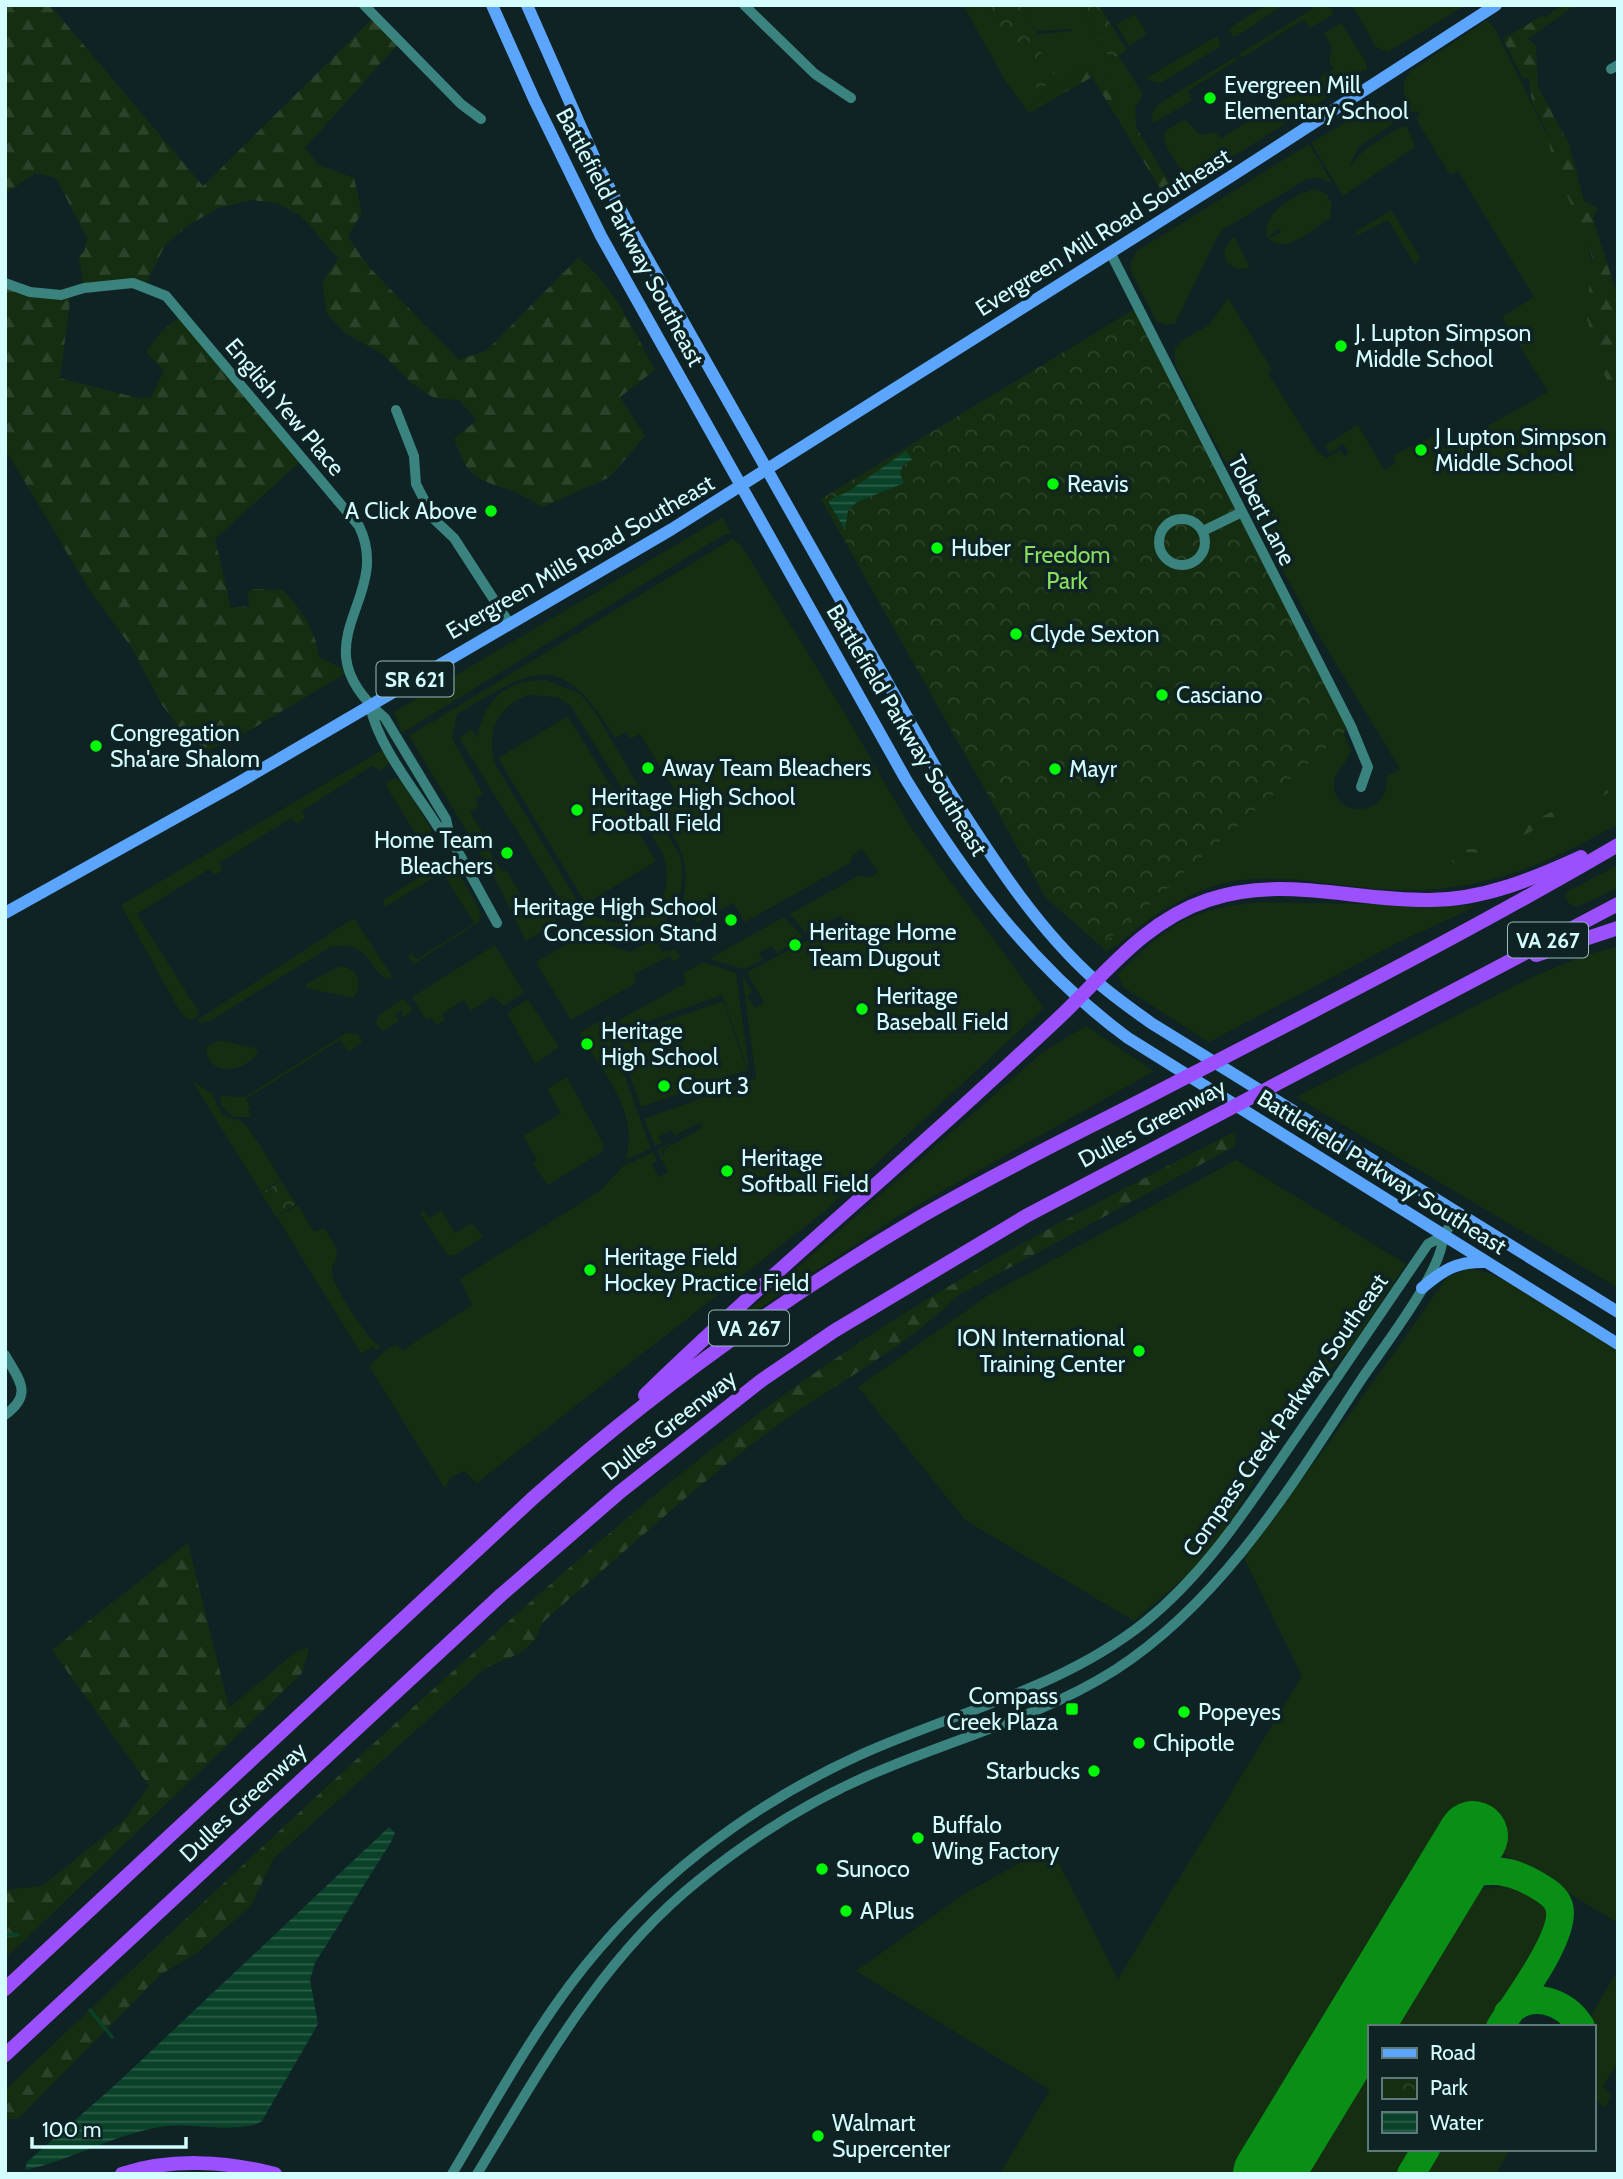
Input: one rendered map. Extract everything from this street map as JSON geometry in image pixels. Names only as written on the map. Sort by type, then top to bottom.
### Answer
[{"type":"highway","points":[[594,1445],[693,1348],[893,1171],[1143,935],[1166,918],[1186,908],[1233,893],[1283,889],[1428,900],[1463,897],[1533,878],[1618,843]]},
{"type":"highway","name":"Dulles Greenway","points":[[5,1989],[533,1498],[594,1445],[722,1347],[919,1217],[1001,1171],[1546,887],[1618,843]]},
{"type":"highway","name":"Dulles Greenway","points":[[5,2055],[501,1595],[630,1484],[762,1380],[945,1262],[1026,1216],[1618,904]]},
{"type":"highway","points":[[1478,976],[1618,928]]},
{"type":"highway","points":[[122,2174],[166,2164],[237,2166],[275,2174]]},
{"type":"main road","name":"Battlefield Parkway Southeast","points":[[492,5],[583,201],[905,778],[992,906],[1030,952],[1078,999],[1162,1060],[1618,1344]]},
{"type":"main road","name":"Battlefield Parkway Southeast","points":[[527,5],[598,166],[627,222],[953,797],[1024,901],[1096,981],[1188,1047],[1618,1312]]},
{"type":"main road","name":"Evergreen Mill Road Southeast","points":[[768,471],[1496,5]]},
{"type":"main road","name":"Evergreen Mills Road Southeast","points":[[5,913],[87,869],[768,471]]},
{"type":"main road","points":[[1422,1288],[1443,1269],[1457,1264],[1486,1262]]},
{"type":"street","points":[[364,5],[461,104],[481,119]]},
{"type":"street","points":[[744,5],[815,74],[851,98]]},
{"type":"street","name":"Tolbert Lane","points":[[1111,252],[1351,726],[1368,767],[1361,787]]},
{"type":"street","name":"English Yew Place","points":[[5,283],[30,292],[61,295],[84,288],[133,283],[156,289],[176,305],[359,526],[368,550],[366,575],[344,649],[348,671],[370,705],[374,724],[438,827],[447,829],[497,923]]},
{"type":"street","points":[[396,410],[414,456],[416,484],[434,519],[454,538],[509,622]]},
{"type":"street","points":[[1202,531],[1242,512]]},
{"type":"street","points":[[1174,520],[1194,522],[1202,531],[1205,544],[1195,561],[1186,565],[1174,564],[1160,551],[1160,533],[1174,520]]},
{"type":"street","name":"Compass Creek Parkway Southeast","points":[[452,2174],[532,2041],[571,1983],[627,1918],[689,1860],[758,1810],[825,1772],[1068,1672],[1114,1645],[1168,1602],[1223,1543],[1428,1244],[1443,1236],[1458,1214]]},
{"type":"street","name":"Compass Creek Parkway Southeast","points":[[477,2174],[591,1993],[643,1933],[695,1883],[778,1823],[848,1784],[1087,1686],[1152,1644],[1189,1613],[1211,1591],[1278,1503],[1422,1288],[1443,1251],[1443,1236]]},
{"type":"street","points":[[5,1355],[22,1386],[22,1397],[17,1406],[5,1415]]},
{"type":"green space","points":[[5,5],[50,5],[203,186],[372,19],[397,45],[305,148],[319,165],[354,178],[362,212],[348,237],[369,267],[459,360],[487,350],[579,257],[613,296],[655,370],[620,397],[645,436],[610,477],[543,507],[478,478],[467,468],[454,439],[477,420],[459,400],[434,398],[413,384],[382,354],[345,333],[327,314],[322,283],[338,258],[301,216],[277,203],[252,200],[218,208],[189,225],[165,245],[145,285],[84,288],[79,256],[84,252],[87,239],[56,178],[35,173],[5,194]]},
{"type":"green space","points":[[963,5],[987,5],[1015,50],[1038,34],[1072,31],[1036,31],[1020,5],[1078,5],[1111,60],[1119,56],[1143,94],[1135,109],[1137,132],[1123,121],[1112,104],[1118,96],[1103,69],[1094,73],[1083,69],[1048,90],[1029,113],[1006,82]]},
{"type":"green space","points":[[987,5],[1020,5],[1039,36],[1015,51]]},
{"type":"green space","points":[[1078,5],[1099,5],[1127,50],[1111,60]]},
{"type":"green space","points":[[1266,5],[1283,5],[1244,32],[1239,32],[1240,35],[1232,36],[1229,28]]},
{"type":"green space","points":[[1352,5],[1466,5],[1388,52],[1376,47]]},
{"type":"green space","points":[[1563,5],[1575,5],[1528,39],[1536,46],[1538,87],[1569,144],[1584,201],[1598,208],[1593,218],[1618,298],[1618,419],[1605,382],[1607,380],[1594,354],[1595,343],[1587,335],[1590,330],[1586,314],[1598,310],[1591,303],[1589,291],[1592,257],[1552,158],[1546,129],[1532,102],[1529,79],[1522,77],[1503,39]]},
{"type":"green space","points":[[1317,6],[1329,6],[1334,14],[1310,28],[1303,20],[1241,58],[1239,54]]},
{"type":"green space","points":[[1108,10],[1117,24],[1135,14],[1147,34],[1129,46],[1137,60]]},
{"type":"green space","name":"J Lupton Simpson Middle School","points":[[1487,20],[1495,29],[1573,188],[1618,368],[1618,824],[1532,866],[1504,876],[1445,888],[1380,889],[1279,879],[1239,880],[1220,884],[1168,907],[1106,952],[1101,946],[1343,732],[1351,750],[1336,775],[1334,784],[1336,796],[1343,804],[1362,809],[1372,806],[1386,790],[1387,776],[1400,769],[1306,614],[1188,391],[1175,364],[1175,348],[1183,340],[1209,325],[1228,298],[1272,369],[1268,373],[1317,451],[1327,458],[1340,450],[1344,456],[1349,454],[1343,443],[1330,454],[1325,445],[1358,425],[1384,470],[1396,462],[1393,456],[1436,434],[1446,449],[1548,392],[1502,317],[1534,297],[1458,171],[1452,174],[1448,172],[1416,119],[1420,115],[1417,111],[1412,113],[1403,87],[1411,71]]},
{"type":"green space","points":[[1341,23],[1366,62],[1367,71],[1362,70],[1358,78],[1207,173],[1195,176],[1194,181],[1184,173],[1169,152],[1164,132],[1185,119],[1200,135],[1215,132],[1221,138],[1333,69],[1329,61],[1332,48],[1324,33]]},
{"type":"green space","points":[[1217,36],[1221,46],[1160,83],[1148,80],[1139,65],[1148,77]]},
{"type":"green space","points":[[1038,47],[1056,76],[1039,91],[1031,78],[1037,74],[1031,65],[1025,68],[1017,56]]},
{"type":"green space","points":[[1235,57],[1237,60],[1188,91],[1192,101],[1153,123],[1152,114],[1157,105]]},
{"type":"green space","points":[[1103,68],[1118,96],[1112,104],[1123,121],[1138,130],[1170,184],[1171,190],[1164,195],[1092,77],[1029,113],[1048,90],[1084,69],[1094,73]]},
{"type":"green space","points":[[1377,103],[1389,105],[1401,118],[1359,147],[1349,167],[1365,149],[1401,127],[1407,126],[1415,147],[1343,196],[1311,143]]},
{"type":"green space","points":[[1309,144],[1333,184],[1319,178],[1307,179],[1224,229],[1217,237],[1175,324],[1166,325],[1156,321],[1131,271],[1130,264],[1137,251]]},
{"type":"green space","points":[[1317,189],[1329,196],[1326,202],[1332,200],[1330,218],[1292,242],[1276,243],[1268,239],[1281,232],[1278,228],[1268,238],[1266,229],[1274,213],[1290,200]]},
{"type":"green space","points":[[1391,210],[1420,257],[1415,265],[1388,220],[1356,236],[1356,232]]},
{"type":"green space","points":[[1232,238],[1235,238],[1250,268],[1236,269],[1226,262],[1224,250]]},
{"type":"green space","points":[[5,283],[71,294],[60,378],[138,398],[151,397],[164,371],[146,352],[161,332],[183,314],[303,459],[215,539],[231,608],[250,606],[247,592],[254,589],[283,590],[307,621],[315,638],[319,657],[348,672],[240,736],[208,751],[183,732],[162,705],[132,648],[90,591],[5,449]]},
{"type":"green space","name":"Freedom Park","points":[[1138,307],[1351,726],[1101,946],[1046,898],[821,499]]},
{"type":"green space","points":[[723,517],[731,534],[725,534],[402,733],[394,712]]},
{"type":"green space","points":[[732,539],[741,545],[847,717],[909,825],[1044,1008],[825,1211],[477,1483],[464,1471],[450,1478],[445,1489],[369,1366],[388,1348],[397,1345],[403,1350],[472,1305],[460,1279],[601,1190],[623,1166],[653,1152],[657,1160],[652,1164],[659,1177],[668,1172],[657,1150],[677,1139],[662,1150],[663,1157],[665,1149],[703,1127],[700,1122],[675,1136],[671,1130],[659,1137],[662,1143],[655,1146],[644,1119],[756,1078],[742,975],[753,992],[747,995],[755,1008],[764,1003],[747,972],[845,921],[841,915],[806,933],[790,914],[858,876],[872,877],[878,872],[862,849],[853,855],[850,863],[745,922],[733,903],[698,922],[680,914],[685,883],[683,860],[675,837],[659,811],[669,804],[666,797],[675,791],[640,734],[630,739],[626,732],[615,738],[596,709],[579,690],[562,679],[545,675],[527,677],[507,685],[457,714],[452,738],[483,794],[475,799],[479,806],[470,812],[492,848],[491,854],[502,872],[506,870],[527,906],[537,901],[541,907],[546,905],[557,922],[526,941],[492,873],[409,736]]},
{"type":"green space","points":[[546,680],[580,694],[594,710],[680,856],[682,881],[677,902],[666,919],[650,930],[632,936],[611,936],[590,930],[570,916],[459,738],[472,730],[477,737],[492,702],[509,688]],"holes":[[[528,695],[557,697],[570,705],[660,849],[667,870],[665,888],[658,904],[646,915],[630,922],[613,922],[595,916],[578,902],[495,764],[493,732],[496,722],[508,706]]]},
{"type":"green space","name":"Heritage High School Football Field","points":[[568,716],[656,861],[586,904],[498,758]]},
{"type":"green space","points":[[1336,734],[1342,741],[1329,758],[1309,767],[1107,945],[1101,946],[1101,940]]},
{"type":"green space","points":[[382,750],[389,763],[381,771],[372,766],[302,811],[305,818],[297,824],[291,818],[219,863],[223,870],[215,875],[209,869],[137,914],[199,1012],[194,1020],[188,1019],[179,1010],[121,905]]},
{"type":"green space","points":[[395,778],[402,781],[431,828],[431,836],[425,842],[420,840],[387,788],[387,782]]},
{"type":"green space","points":[[1618,778],[1618,788],[1472,861],[1456,865],[1445,855],[1438,827],[1464,849],[1479,849]]},
{"type":"green space","points":[[447,860],[451,861],[479,908],[480,921],[414,964],[409,958],[410,953],[417,959],[474,923],[439,867]]},
{"type":"green space","points":[[1618,865],[1618,888],[1577,907],[1568,903],[1565,894],[1570,890]]},
{"type":"green space","points":[[434,868],[440,874],[385,907],[383,900]]},
{"type":"green space","points":[[1262,902],[1477,906],[1397,943],[1209,1042],[1123,987],[1118,975],[1166,931],[1215,909]]},
{"type":"green space","points":[[784,917],[803,937],[777,953],[772,946],[759,953],[763,960],[744,969],[709,959]]},
{"type":"green space","points":[[354,918],[392,976],[391,979],[377,971],[363,953],[355,948],[330,947],[210,1021],[200,1023],[197,1020]]},
{"type":"green space","points":[[581,936],[630,952],[654,939],[662,952],[676,949],[680,957],[674,962],[670,956],[634,974],[636,983],[571,1020],[536,962]]},
{"type":"green space","points":[[495,945],[524,992],[504,1006],[493,996],[471,1011],[464,1000],[442,1014],[445,1020],[437,1025],[431,1017],[426,1020],[412,997]]},
{"type":"green space","points":[[1618,946],[1618,1288],[1296,1097],[1526,980],[1580,957]]},
{"type":"green space","points":[[704,962],[736,973],[750,1076],[722,995],[623,1030],[619,1020],[686,983],[683,973]]},
{"type":"green space","points":[[340,966],[351,970],[358,978],[359,987],[353,998],[306,988],[306,984]]},
{"type":"green space","points":[[403,998],[412,1008],[411,1013],[402,1018],[402,1010],[393,1017],[398,1017],[399,1021],[383,1031],[376,1024],[378,1016]]},
{"type":"green space","points":[[528,999],[559,1047],[535,1064],[507,1013]]},
{"type":"green space","points":[[723,1001],[747,1070],[641,1107],[617,1038]]},
{"type":"green space","points":[[608,1016],[618,1032],[610,1035],[651,1149],[625,1160],[629,1143],[624,1109],[608,1077],[579,1033]]},
{"type":"green space","points":[[1086,1026],[1154,1071],[895,1218],[724,1332],[1044,1051]]},
{"type":"green space","points":[[346,1033],[358,1034],[362,1042],[349,1052],[340,1040],[246,1099],[251,1108],[248,1110],[251,1117],[233,1117],[221,1105],[221,1096],[245,1097]]},
{"type":"green space","points":[[219,1040],[255,1048],[258,1053],[245,1065],[219,1068],[208,1057],[206,1047]]},
{"type":"green space","points":[[567,1077],[604,1145],[603,1151],[548,1185],[533,1164],[537,1160],[523,1136],[561,1113],[547,1089]]},
{"type":"green space","points":[[192,1081],[213,1094],[221,1112],[247,1127],[281,1180],[261,1192]]},
{"type":"green space","points":[[1235,1132],[1235,1146],[957,1296],[913,1334],[792,1415],[716,1472],[542,1623],[535,1640],[522,1652],[484,1669],[274,1858],[250,1907],[198,1952],[160,1975],[18,2119],[5,2119],[5,2090],[442,1681],[661,1490],[752,1418],[904,1314],[1012,1249]]},
{"type":"green space","points":[[1236,1160],[1406,1264],[1349,1350],[1317,1385],[1266,1459],[1228,1526],[1188,1575],[1134,1621],[965,1520],[858,1387],[987,1296]]},
{"type":"green space","points":[[281,1181],[296,1204],[276,1217],[261,1193]]},
{"type":"green space","points":[[298,1205],[314,1232],[324,1228],[333,1242],[337,1250],[332,1270],[334,1280],[360,1325],[381,1347],[375,1351],[373,1347],[361,1354],[277,1217]]},
{"type":"green space","points":[[424,1210],[429,1218],[441,1210],[455,1233],[472,1223],[483,1237],[455,1255],[448,1256],[420,1213]]},
{"type":"green space","points":[[1468,1269],[1502,1279],[1618,1351],[1618,1923],[1452,1823],[1240,2174],[1000,2174],[1050,2090],[856,1971],[964,1894],[1050,1846],[1118,1979],[1302,1676],[1244,1558],[1447,1277]]},
{"type":"green space","points":[[188,1543],[229,1708],[297,1651],[309,1648],[302,1673],[5,1959],[5,1890],[42,1886],[123,1821],[149,1786],[52,1650]]},
{"type":"green space","points":[[1503,1886],[1524,1890],[1542,1900],[1551,1916],[1546,1937],[1492,2025],[1384,2025],[1461,1900],[1483,1889]]},
{"type":"green space","points":[[1618,1970],[1618,2062],[1603,2086],[1611,2096],[1605,2107],[1595,2100],[1595,2025],[1588,2021]]},
{"type":"green space","points":[[1368,2052],[1368,2151],[1416,2151],[1402,2174],[1294,2174]]},
{"type":"green space","points":[[1435,2151],[1509,2151],[1496,2174],[1421,2174]]},
{"type":"water","points":[[906,451],[912,460],[903,465],[900,473],[904,483],[857,502],[848,510],[845,530],[828,501],[849,491]]},
{"type":"water","points":[[389,1827],[395,1833],[391,1842],[315,1963],[310,1980],[318,2024],[262,2121],[243,2127],[176,2125],[148,2129],[25,2170],[27,2162],[114,2086]]},
{"type":"waterway","points":[[5,1934],[18,1935]]},
{"type":"waterway","points":[[90,2010],[112,2037]]},
{"type":"taxiway","points":[[1478,1872],[1494,1871],[1521,1877],[1549,1893],[1559,1906],[1560,1918],[1549,1950],[1501,2025]]},
{"type":"taxiway","points":[[1508,2013],[1527,2001],[1547,2001],[1566,2010],[1579,2025]]},
{"type":"taxiway","points":[[1411,2174],[1425,2151]]},
{"type":"runway","points":[[1268,2174],[1473,1836]]},
{"type":"place","name":"Evergreen Mill Elementary School","points":[[1210,98]]},
{"type":"place","name":"J. Lupton Simpson Middle School","points":[[1341,346]]},
{"type":"place","name":"J Lupton Simpson Middle School","points":[[1421,450]]},
{"type":"place","name":"Reavis","points":[[1053,484]]},
{"type":"place","name":"A Click Above","points":[[491,511]]},
{"type":"place","name":"Huber","points":[[937,548]]},
{"type":"place","name":"Clyde Sexton","points":[[1016,634]]},
{"type":"place","name":"Casciano","points":[[1162,695]]},
{"type":"place","name":"Congregation Sha'are Shalom","points":[[96,746]]},
{"type":"place","name":"Away Team Bleachers","points":[[648,768]]},
{"type":"place","name":"Mayr","points":[[1055,769]]},
{"type":"place","name":"Heritage High School Football Field","points":[[577,810]]},
{"type":"place","name":"Home Team Bleachers","points":[[507,853]]},
{"type":"place","name":"Heritage High School Concession Stand","points":[[731,920]]},
{"type":"place","name":"Heritage Home Team Dugout","points":[[795,945]]},
{"type":"place","name":"Heritage Baseball Field","points":[[862,1009]]},
{"type":"place","name":"Heritage High School","points":[[587,1044]]},
{"type":"place","name":"Court 3","points":[[664,1086]]},
{"type":"place","name":"Heritage Softball Field","points":[[727,1171]]},
{"type":"place","name":"Heritage Field Hockey Practice Field","points":[[590,1270]]},
{"type":"place","name":"ION International Training Center","points":[[1139,1351]]},
{"type":"place","name":"Compass Creek Plaza","points":[[1072,1709]]},
{"type":"place","name":"Popeyes","points":[[1184,1712]]},
{"type":"place","name":"Chipotle","points":[[1139,1743]]},
{"type":"place","name":"Starbucks","points":[[1094,1771]]},
{"type":"place","name":"Buffalo Wing Factory","points":[[918,1838]]},
{"type":"place","name":"Sunoco","points":[[822,1869]]},
{"type":"place","name":"APlus","points":[[846,1911]]},
{"type":"place","name":"Walmart Supercenter","points":[[818,2136]]}]
